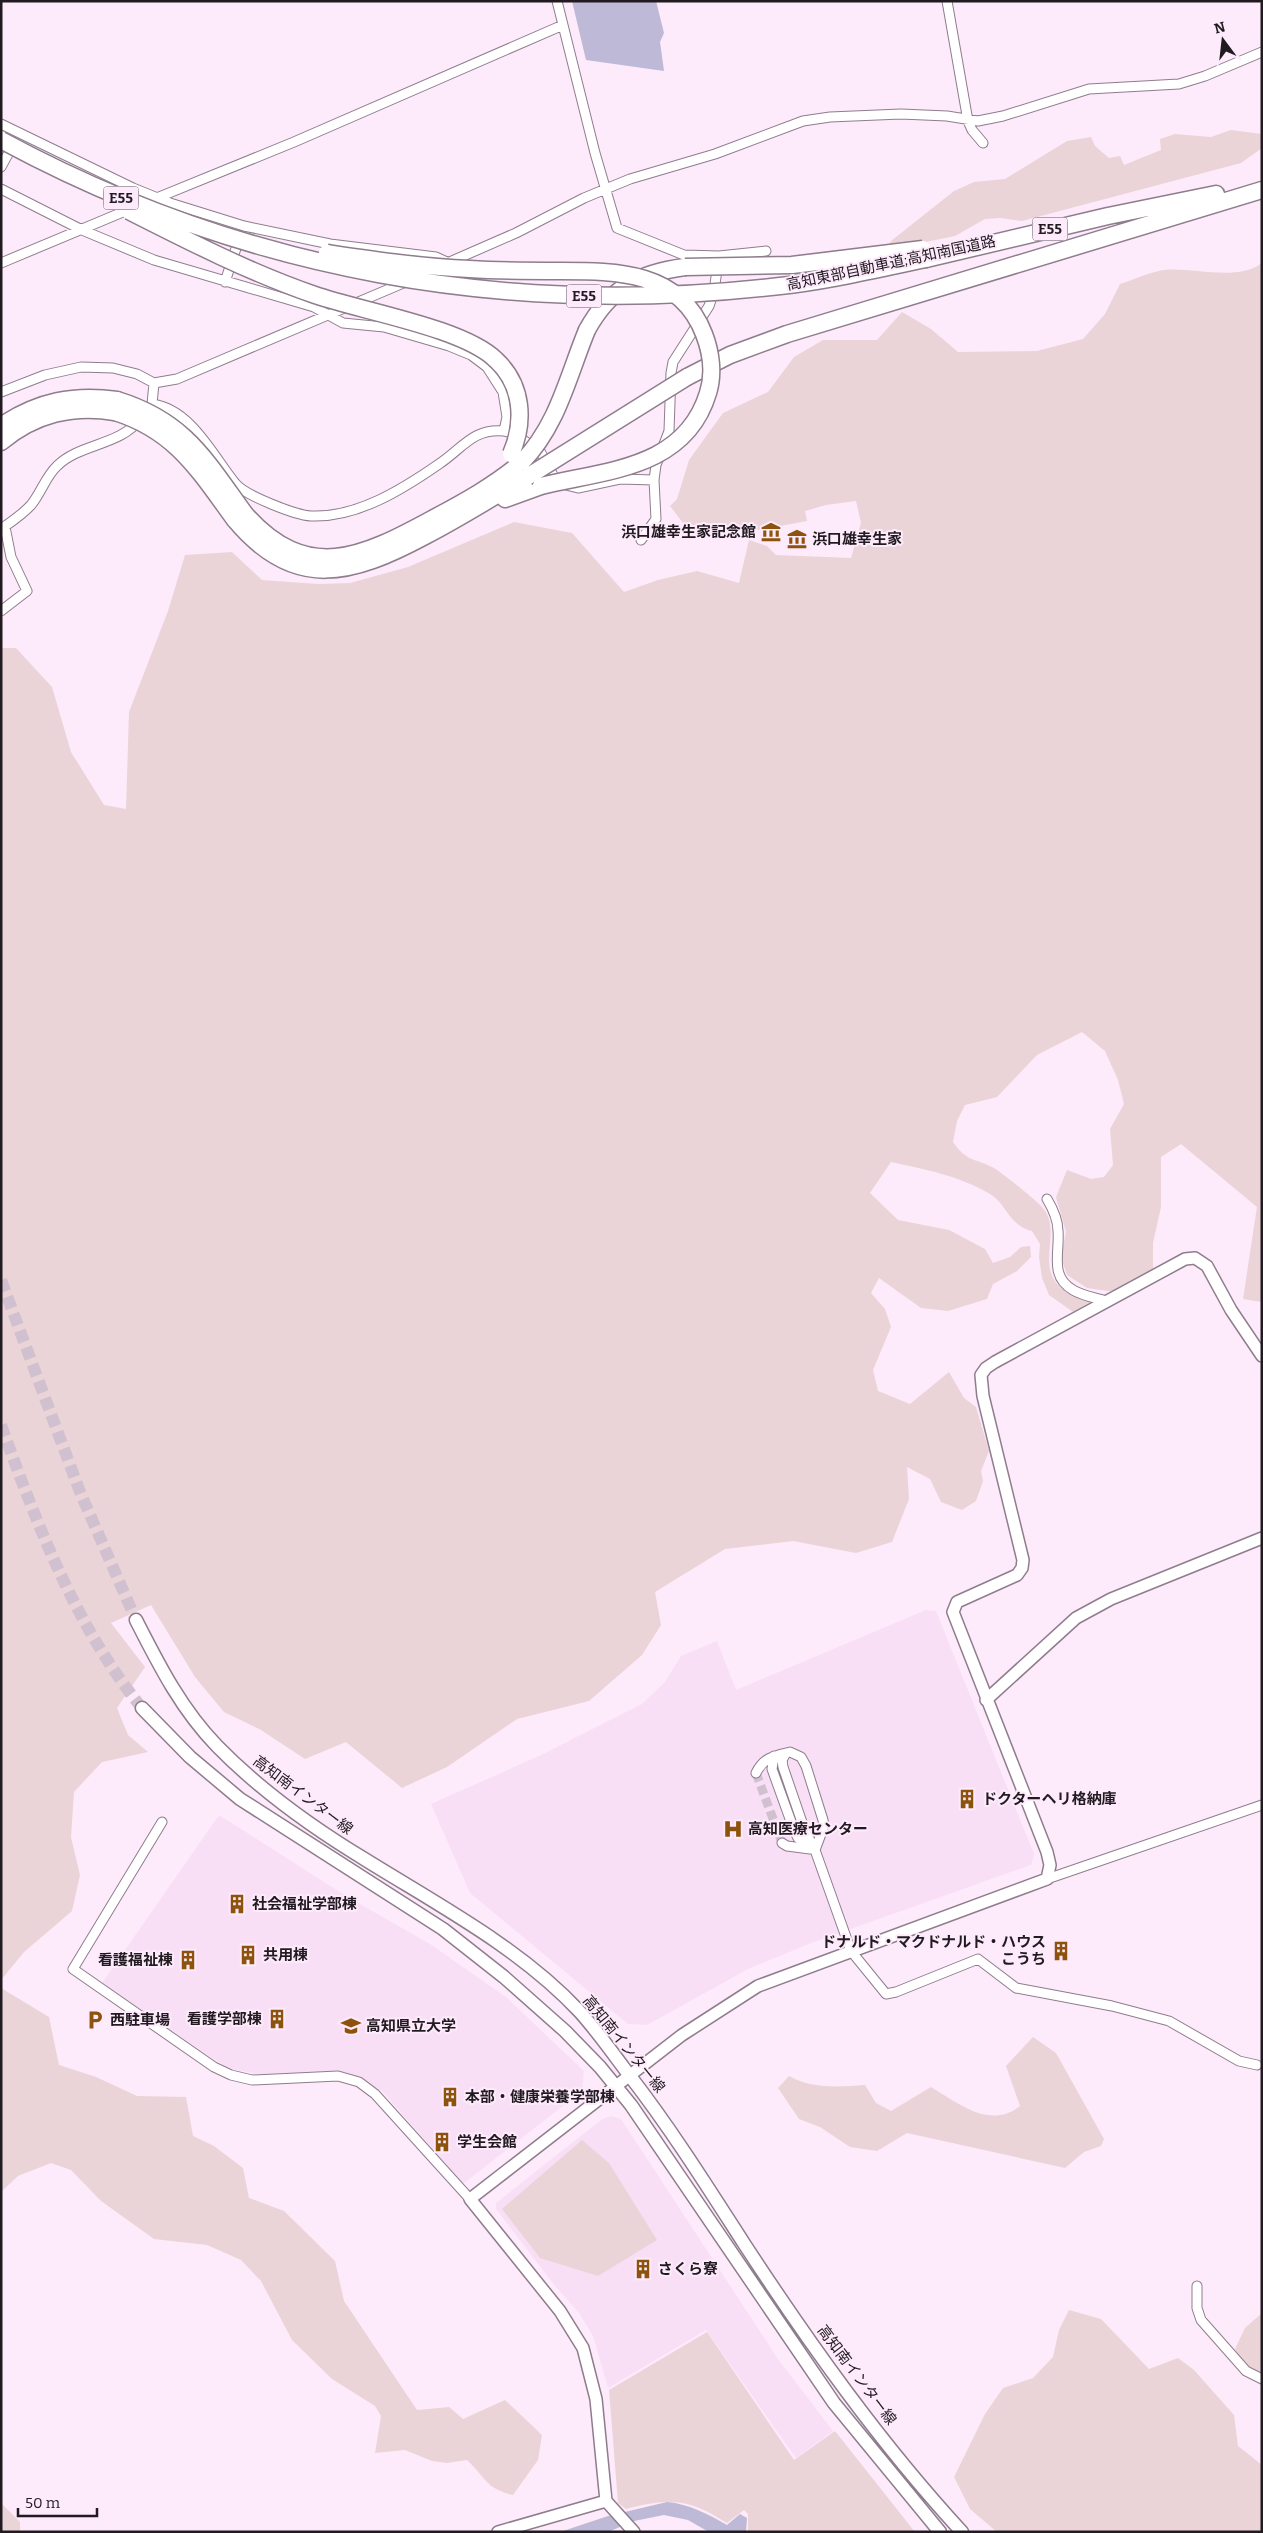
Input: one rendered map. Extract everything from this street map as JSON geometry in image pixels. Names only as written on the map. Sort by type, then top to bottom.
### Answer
[{"type":"highway","name":"高知東部自動車道;高知南国道路","points":[[1,140],[82,181],[136,204],[245,234],[319,261],[430,284],[500,292],[568,296],[697,294],[772,287],[830,278],[924,254]]},
{"type":"highway","points":[[1,145],[237,264],[336,302],[457,337],[485,351],[506,371],[519,399],[525,470]]},
{"type":"highway","points":[[525,470],[538,443],[554,418],[587,330],[603,304],[618,290],[649,273],[685,267],[792,265],[924,254],[1108,209],[1175,202],[1262,185]]},
{"type":"highway","points":[[1,426],[29,409],[56,400],[84,397],[116,406],[176,445],[240,517],[257,543],[276,556],[297,565],[326,571],[341,570],[371,562],[445,526],[525,470],[687,377],[730,355],[787,334],[1262,190]]},
{"type":"highway","points":[[240,517],[289,549],[316,556],[341,557],[382,545],[462,503],[497,475],[525,470],[617,469],[650,459],[674,445],[698,419],[710,389],[710,356],[701,326],[683,302],[671,291],[646,278],[611,271],[426,267],[245,234]]},
{"type":"highway","points":[[1,442],[32,420],[59,412],[116,406]]},
{"type":"main road","name":"高知南インター線","points":[[136,1620],[166,1681],[217,1746],[257,1783],[313,1826],[458,1915],[520,1959],[581,2013],[645,2095],[776,2292],[850,2396],[962,2532]]},
{"type":"main road","name":"高知南インター線","points":[[142,1708],[190,1757],[240,1799],[444,1929],[504,1977],[565,2031],[600,2067],[631,2105],[834,2403],[940,2532]]},
{"type":"street","points":[[557,1],[595,153],[617,228],[684,255],[719,256],[766,251]]},
{"type":"street","points":[[947,1],[968,121],[972,130],[983,143]]},
{"type":"street","points":[[1,262],[294,142],[563,25]]},
{"type":"street","points":[[1,392],[45,375],[81,367],[113,368],[137,374],[154,383],[184,376],[449,263],[630,179],[715,154],[802,121],[830,117],[901,114],[947,116],[968,121],[1003,116],[1089,89],[1179,84],[1205,76],[1262,52]]},
{"type":"street","points":[[1,124],[18,134],[157,197],[245,234],[436,258],[449,263]]},
{"type":"street","points":[[1,167],[18,134]]},
{"type":"street","points":[[1,189],[82,230],[154,260],[314,307],[343,323],[384,327],[449,346],[471,355],[487,367],[504,392],[507,417],[504,431]]},
{"type":"street","points":[[225,282],[245,234]]},
{"type":"street","points":[[641,540],[656,519],[654,480],[656,466],[669,430],[670,373],[673,362],[709,306],[714,291],[719,256]]},
{"type":"street","points":[[1,612],[27,591],[11,558],[3,528],[31,505],[56,466],[81,450],[112,439],[138,422],[152,404],[154,383]]},
{"type":"street","points":[[152,404],[161,405],[173,411],[190,426],[210,446],[236,485],[297,515],[324,516],[364,506],[438,465],[476,434],[485,431],[504,431],[522,438],[540,453],[554,477],[562,484],[578,488],[620,479],[654,480]]},
{"type":"street","points":[[1046,1199],[1053,1210],[1058,1232],[1056,1257],[1061,1279],[1075,1291],[1106,1301]]},
{"type":"street","points":[[1047,1879],[1050,1864],[1047,1852],[954,1616],[954,1606],[964,1598],[1017,1575],[1022,1568],[1023,1560],[980,1383],[981,1375],[986,1368],[995,1362],[1106,1301],[1185,1259],[1195,1258],[1207,1266],[1231,1310],[1262,1356]]},
{"type":"street","points":[[986,1700],[1076,1618],[1111,1600],[1262,1538]]},
{"type":"street","points":[[756,1773],[761,1762],[774,1756],[790,1752],[801,1757],[806,1766],[823,1820],[822,1831],[815,1850]]},
{"type":"street","points":[[786,1753],[782,1760],[783,1766],[850,1951],[886,1994],[896,1992],[978,1959],[1016,1988],[1112,2006],[1169,2021],[1239,2061],[1257,2065]]},
{"type":"street","points":[[774,1756],[772,1769],[794,1830],[798,1838],[815,1850]]},
{"type":"street","points":[[470,2199],[616,2088],[682,2035],[742,1995],[787,1974],[1047,1879],[1262,1805]]},
{"type":"street","points":[[162,1822],[72,1969],[214,2067],[231,2075],[252,2080],[338,2076],[359,2082],[375,2094],[470,2199],[560,2311],[583,2348],[596,2399],[609,2504],[633,2531]]},
{"type":"street","points":[[782,1843],[787,1846],[815,1850]]},
{"type":"street","points":[[1198,2286],[1196,2308],[1201,2320],[1246,2372],[1262,2379]]},
{"type":"street","points":[[498,2532],[609,2504]]},
{"type":"shaded area","points":[[572,1],[656,1],[664,33],[660,42],[664,71],[586,60]]},
{"type":"shaded area","points":[[1231,130],[1262,134],[1262,148],[1241,163],[1022,221],[1000,218],[985,219],[955,236],[886,250],[891,241],[954,191],[974,182],[1005,179],[1067,141],[1091,137],[1095,146],[1109,158],[1120,156],[1124,165],[1161,150],[1160,139],[1175,134],[1211,137]]},
{"type":"shaded area","points":[[1262,263],[1262,1302],[1243,1299],[1257,1207],[1181,1144],[1161,1157],[1161,1207],[1153,1243],[1153,1270],[1116,1292],[1087,1288],[1067,1275],[1061,1257],[1066,1232],[1056,1197],[1067,1170],[1091,1179],[1104,1177],[1113,1165],[1110,1129],[1124,1104],[1118,1080],[1105,1051],[1082,1032],[1037,1055],[997,1097],[965,1105],[957,1121],[953,1142],[967,1157],[994,1168],[1042,1207],[1048,1216],[1050,1226],[1049,1257],[1053,1277],[1059,1286],[1066,1291],[1090,1302],[1073,1312],[1049,1295],[1042,1278],[1039,1257],[1040,1244],[1032,1231],[1018,1224],[996,1198],[967,1182],[916,1167],[891,1162],[870,1193],[898,1220],[949,1230],[985,1249],[993,1263],[1010,1257],[1021,1247],[1030,1246],[1031,1257],[1017,1271],[993,1284],[987,1299],[948,1311],[921,1308],[879,1278],[871,1293],[885,1309],[891,1327],[873,1370],[878,1391],[910,1404],[949,1372],[964,1398],[976,1407],[989,1451],[981,1471],[983,1481],[976,1501],[962,1510],[941,1502],[930,1479],[907,1467],[909,1499],[892,1542],[856,1553],[793,1541],[725,1549],[655,1592],[661,1625],[642,1655],[589,1701],[517,1719],[447,1767],[402,1788],[346,1742],[305,1759],[261,1730],[224,1712],[195,1677],[151,1605],[111,1623],[145,1667],[117,1708],[128,1735],[148,1752],[102,1762],[74,1792],[71,1837],[80,1875],[72,1911],[24,1952],[1,1980],[1,648],[16,648],[52,687],[71,752],[104,805],[126,809],[129,712],[168,611],[185,555],[232,552],[262,580],[318,584],[350,583],[408,567],[514,522],[572,533],[624,592],[658,580],[697,571],[739,583],[749,540],[767,546],[776,555],[851,558],[861,523],[856,501],[826,505],[805,511],[807,521],[759,530],[686,527],[670,506],[677,499],[689,460],[723,413],[768,392],[794,357],[823,340],[877,340],[902,312],[931,329],[958,352],[1037,351],[1083,339],[1105,314],[1120,284],[1164,270],[1228,273],[1252,269]]},
{"type":"shaded area","name":"高知医療センター","points":[[926,1610],[936,1611],[1034,1854],[1031,1865],[811,1943],[748,1969],[647,2025],[628,2024],[470,1893],[431,1804],[539,1756],[642,1704],[665,1682],[681,1656],[717,1641],[736,1690]]},
{"type":"shaded area","name":"高知県立大学","points":[[219,1815],[346,1896],[430,1944],[506,1997],[584,2071],[582,2091],[463,2184],[382,2091],[363,2080],[348,2073],[334,2071],[263,2075],[227,2068],[102,1983]]},
{"type":"shaded area","points":[[1,1988],[49,2017],[59,2065],[96,2077],[137,2096],[186,2097],[193,2136],[214,2146],[243,2168],[249,2198],[284,2211],[335,2261],[344,2301],[417,2410],[449,2407],[463,2419],[505,2400],[542,2435],[538,2460],[513,2495],[491,2486],[467,2460],[447,2463],[432,2461],[405,2450],[375,2453],[381,2416],[375,2406],[332,2379],[292,2340],[261,2281],[241,2260],[207,2245],[154,2239],[101,2201],[71,2170],[51,2163],[18,2176],[1,2192]]},
{"type":"shaded area","points":[[1033,2037],[1056,2053],[1104,2139],[1101,2146],[1084,2152],[1065,2168],[907,2133],[877,2151],[850,2147],[820,2127],[799,2119],[778,2088],[789,2076],[816,2085],[865,2085],[876,2103],[891,2111],[931,2087],[974,2112],[986,2115],[1009,2113],[1020,2106],[1006,2066]]},
{"type":"shaded area","points":[[611,2116],[621,2119],[778,2359],[833,2431],[796,2458],[706,2330],[608,2388],[593,2336],[579,2313],[552,2282],[496,2209],[496,2203],[602,2119]]},
{"type":"shaded area","points":[[582,2140],[609,2163],[657,2240],[598,2276],[540,2258],[502,2209]]},
{"type":"shaded area","points":[[1069,2310],[1101,2319],[1149,2369],[1178,2358],[1194,2370],[1234,2415],[1238,2446],[1262,2465],[1262,2532],[997,2532],[970,2509],[954,2477],[985,2414],[1003,2388],[1033,2378],[1053,2357],[1059,2330]]},
{"type":"shaded area","points":[[1262,2313],[1262,2376],[1246,2368],[1235,2349],[1245,2328]]},
{"type":"shaded area","points":[[707,2332],[794,2460],[835,2431],[915,2532],[748,2532],[748,2514],[744,2510],[727,2523],[689,2504],[668,2502],[626,2509],[618,2503],[609,2390]]},
{"type":"shaded area","points":[[667,2502],[691,2507],[727,2525],[740,2514],[747,2518],[746,2532],[709,2532],[688,2520],[664,2515],[634,2521],[608,2532],[560,2532],[608,2516]]},
{"type":"shaded area","points":[[1,2503],[20,2522],[20,2532],[1,2532]]},
{"type":"tunnel","points":[[1,1280],[80,1492],[136,1620]]},
{"type":"tunnel","points":[[1,1425],[44,1536],[77,1609],[118,1676],[142,1708]]},
{"type":"tunnel","points":[[756,1773],[782,1843]]},
{"type":"place","name":"浜口雄幸生家記念館","points":[[771,532]]},
{"type":"place","name":"浜口雄幸生家","points":[[797,539]]},
{"type":"place","name":"ドクターヘリ格納庫","points":[[967,1799]]},
{"type":"place","name":"高知医療センター","points":[[733,1829]]},
{"type":"place","name":"社会福祉学部棟","points":[[237,1904]]},
{"type":"place","name":"ドナルド・マクドナルド・ハウス こうち","points":[[1061,1951]]},
{"type":"place","name":"共用棟","points":[[248,1955]]},
{"type":"place","name":"看護福祉棟","points":[[188,1960]]},
{"type":"place","name":"看護学部棟","points":[[277,2019]]},
{"type":"place","name":"西駐車場","points":[[95,2020]]},
{"type":"place","name":"高知県立大学","points":[[351,2026]]},
{"type":"place","name":"本部・健康栄養学部棟","points":[[450,2097]]},
{"type":"place","name":"学生会館","points":[[442,2142]]},
{"type":"place","name":"さくら寮","points":[[643,2269]]}]
